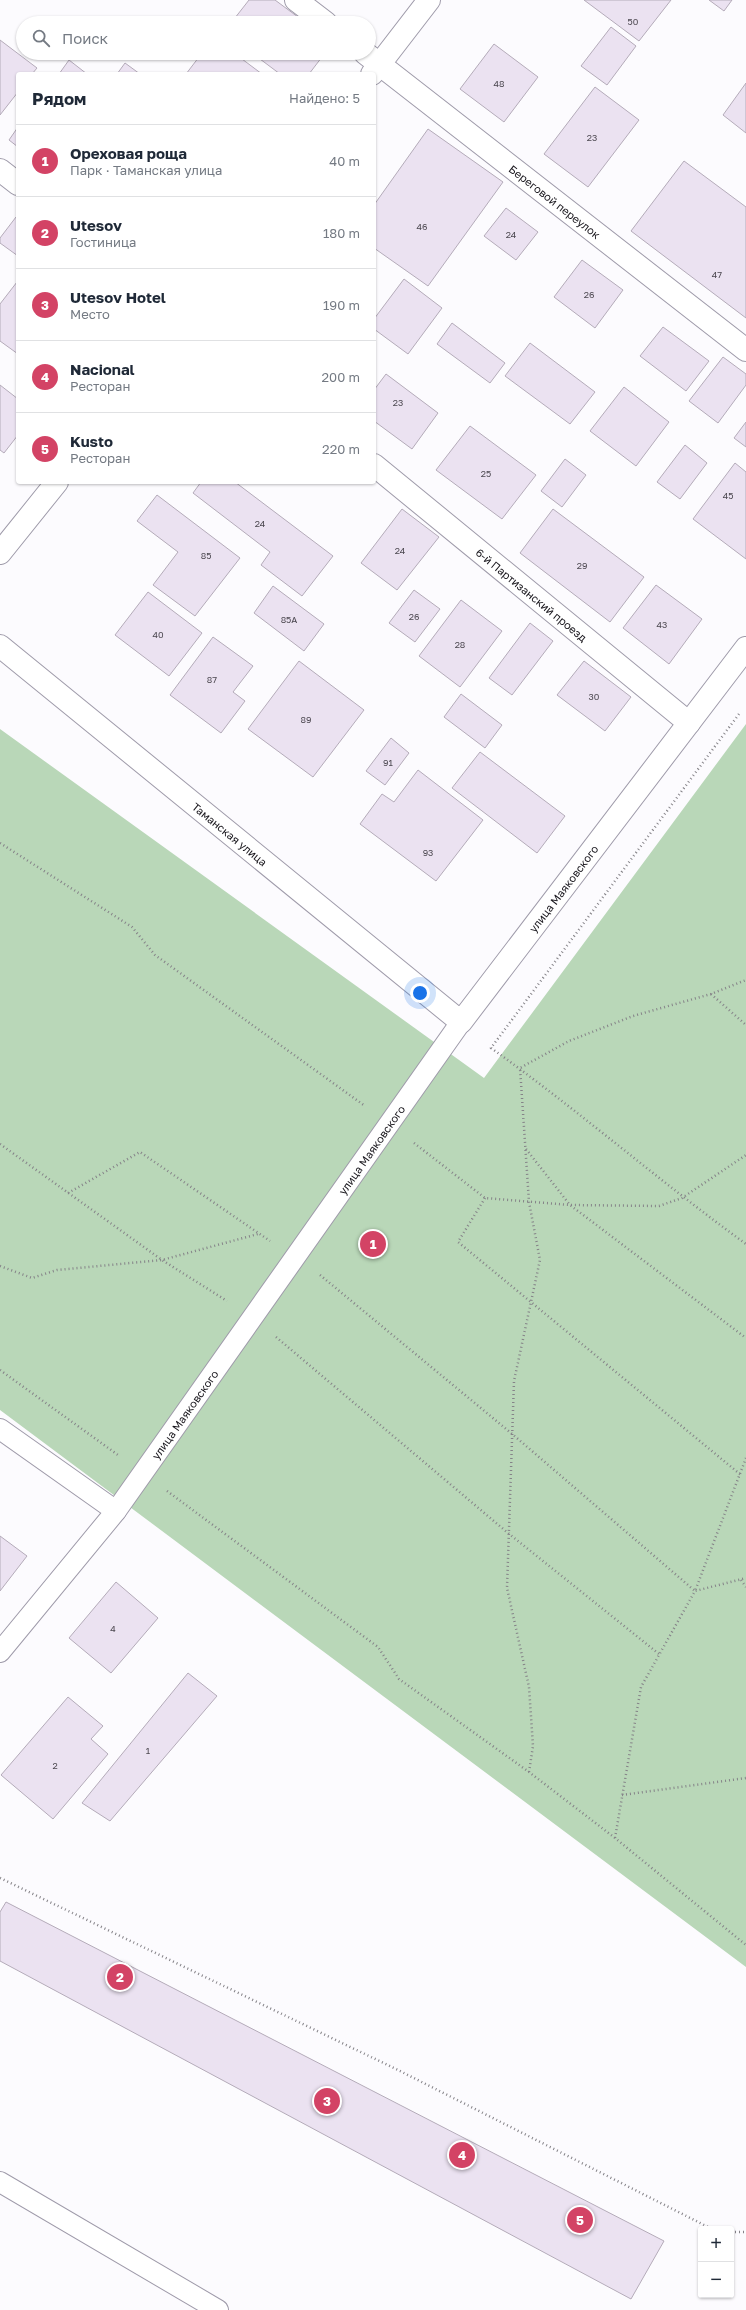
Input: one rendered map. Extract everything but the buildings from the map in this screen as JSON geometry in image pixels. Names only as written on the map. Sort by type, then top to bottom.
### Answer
[{"type":"street","points":[[296,0],[317,16]]},
{"type":"street","points":[[376,60],[429,0]]},
{"type":"street","name":"Береговой переулок","points":[[372,64],[746,350]]},
{"type":"street","points":[[0,170],[16,182]]},
{"type":"street","name":"6-й Партизанский проезд","points":[[376,467],[689,723]]},
{"type":"street","points":[[0,553],[55,484]]},
{"type":"street","name":"Таманская улица","points":[[0,646],[461,1022]]},
{"type":"street","name":"улица Маяковского","points":[[461,1022],[746,648]]},
{"type":"lane","name":"улица Маяковского","points":[[0,1652],[116,1511],[461,1022]]},
{"type":"lane","points":[[0,1429],[116,1511]]},
{"type":"lane","points":[[0,2182],[218,2310]]},
{"type":"path","points":[[741,710],[491,1048],[520,1068],[682,1198],[746,1244]]},
{"type":"path","points":[[0,843],[132,926],[155,955],[389,1124],[485,1198],[570,1205],[659,1206],[682,1198],[746,1155]]},
{"type":"path","points":[[520,1068],[569,1041],[597,1030],[633,1016],[711,994],[746,980]]},
{"type":"path","points":[[711,994],[746,1025]]},
{"type":"path","points":[[520,1068],[529,1202],[540,1260],[514,1381],[511,1433],[507,1588],[529,1688],[533,1746],[529,1772]]},
{"type":"path","points":[[0,1144],[162,1260],[253,1318],[508,1534],[659,1654]]},
{"type":"path","points":[[526,1148],[570,1205],[746,1338]]},
{"type":"path","points":[[68,1193],[140,1152],[258,1234],[328,1280],[511,1433],[695,1591]]},
{"type":"path","points":[[485,1198],[458,1242],[740,1475]]},
{"type":"path","points":[[0,1266],[32,1278],[57,1270],[162,1260],[258,1234]]},
{"type":"path","points":[[0,1370],[143,1473],[378,1647],[399,1679],[529,1772],[615,1838],[746,1945]]},
{"type":"path","points":[[615,1838],[640,1687],[695,1591],[746,1458]]},
{"type":"path","points":[[695,1591],[746,1578]]},
{"type":"path","points":[[741,1580],[746,1587]]},
{"type":"path","points":[[622,1795],[746,1778]]},
{"type":"path","points":[[0,1878],[398,2070],[706,2226]]},
{"type":"path","points":[[734,2232],[746,2232]]},
{"type":"green space","points":[[746,724],[746,1967],[0,1410],[0,729],[484,1078]]},
{"type":"place","name":"Ореховая роща","points":[[373,1244]]},
{"type":"place","name":"Utesov","points":[[120,1977]]},
{"type":"place","name":"Utesov Hotel","points":[[327,2101]]},
{"type":"place","name":"Nacional","points":[[462,2155]]},
{"type":"place","name":"Kusto","points":[[580,2220]]}]
